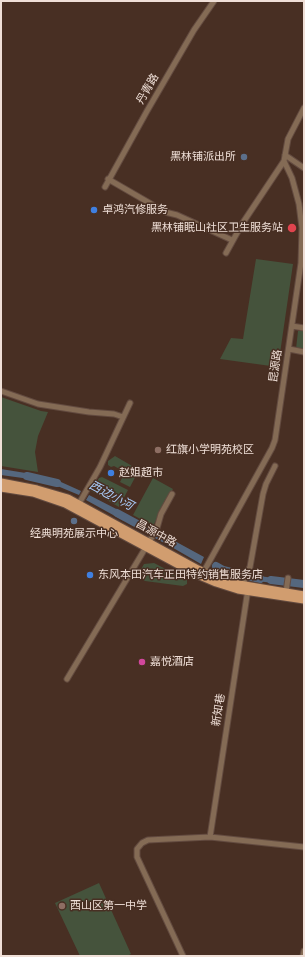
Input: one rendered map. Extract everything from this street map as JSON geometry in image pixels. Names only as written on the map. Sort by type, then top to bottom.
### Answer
[{"type":"main road","name":"昌源中路","points":[[1,482],[54,493],[204,572],[216,583],[304,600]]},
{"type":"main road","name":"昌源中路","points":[[1,488],[33,493],[65,504],[78,505]]},
{"type":"main road","name":"昌源中路","points":[[246,588],[286,591],[304,595]]},
{"type":"street","name":"丹青路","points":[[105,187],[109,178],[108,179],[194,30],[214,1]]},
{"type":"street","points":[[226,253],[232,240],[258,199],[284,162],[288,139],[304,108]]},
{"type":"street","points":[[285,155],[304,168]]},
{"type":"street","name":"昆源路","points":[[204,572],[274,444],[301,263],[302,228],[299,204],[292,178],[284,162]]},
{"type":"street","points":[[108,179],[165,212],[176,215],[232,240]]},
{"type":"street","points":[[292,326],[304,328]]},
{"type":"street","points":[[289,350],[304,352]]},
{"type":"street","points":[[1,391],[38,404],[89,412],[114,414],[123,417]]},
{"type":"street","points":[[78,505],[100,467],[130,404]]},
{"type":"street","name":"新知巷","points":[[210,837],[246,588],[246,574],[250,568],[264,488],[275,466]]},
{"type":"street","points":[[67,679],[149,543],[157,528],[161,514],[172,494]]},
{"type":"street","points":[[286,591],[288,578]]},
{"type":"street","points":[[184,956],[137,857],[137,849],[142,843],[148,840],[210,837],[304,847]]},
{"type":"street","points":[[303,956],[304,951]]},
{"type":"green space","points":[[256,259],[293,264],[278,367],[220,359],[231,338],[243,339]]},
{"type":"green space","points":[[298,331],[304,331],[304,350],[296,349]]},
{"type":"green space","points":[[1,397],[48,412],[38,436],[35,452],[38,472],[1,466]]},
{"type":"green space","points":[[115,456],[139,470],[130,487],[120,482],[125,472],[114,466],[111,467],[108,465],[108,461]]},
{"type":"green space","points":[[102,477],[128,490],[119,507],[91,491],[99,478]]},
{"type":"green space","points":[[153,478],[173,489],[153,526],[133,515]]},
{"type":"green space","points":[[154,563],[187,580],[187,584],[183,586],[145,581],[137,576],[144,564]]},
{"type":"green space","points":[[99,883],[131,954],[127,956],[80,956],[55,903]]},
{"type":"water","points":[[1,469],[38,475],[37,480],[1,475]]},
{"type":"water","points":[[46,478],[61,482],[81,491],[79,495],[46,483]]},
{"type":"water","points":[[89,495],[128,515],[124,521],[86,500]]},
{"type":"water","points":[[132,518],[153,529],[150,535],[130,524]]},
{"type":"water","points":[[160,533],[204,557],[201,564],[156,538]]},
{"type":"water","points":[[217,564],[243,573],[242,578],[214,569]]},
{"type":"water","points":[[251,575],[282,579],[281,584],[249,580]]},
{"type":"waterway","name":"西边小河","points":[[27,476],[57,483]]},
{"type":"waterway","name":"西边小河","points":[[117,513],[167,540]]},
{"type":"waterway","name":"西边小河","points":[[216,566],[223,570],[260,579]]},
{"type":"waterway","name":"西边小河","points":[[271,580],[304,584]]},
{"type":"place","name":"黑林铺派出所","points":[[244,157]]},
{"type":"place","name":"卓鸿汽修服务","points":[[94,210]]},
{"type":"place","name":"黑林铺眠山社区卫生服务站","points":[[292,228]]},
{"type":"place","name":"红旗小学明苑校区","points":[[158,450]]},
{"type":"place","name":"赵姐超市","points":[[111,473]]},
{"type":"place","name":"经典明苑展示中心","points":[[74,521]]},
{"type":"place","name":"东风本田汽车正田特约销售服务店","points":[[90,575]]},
{"type":"place","name":"嘉悦酒店","points":[[142,662]]},
{"type":"place","name":"西山区第一中学","points":[[62,906]]}]
